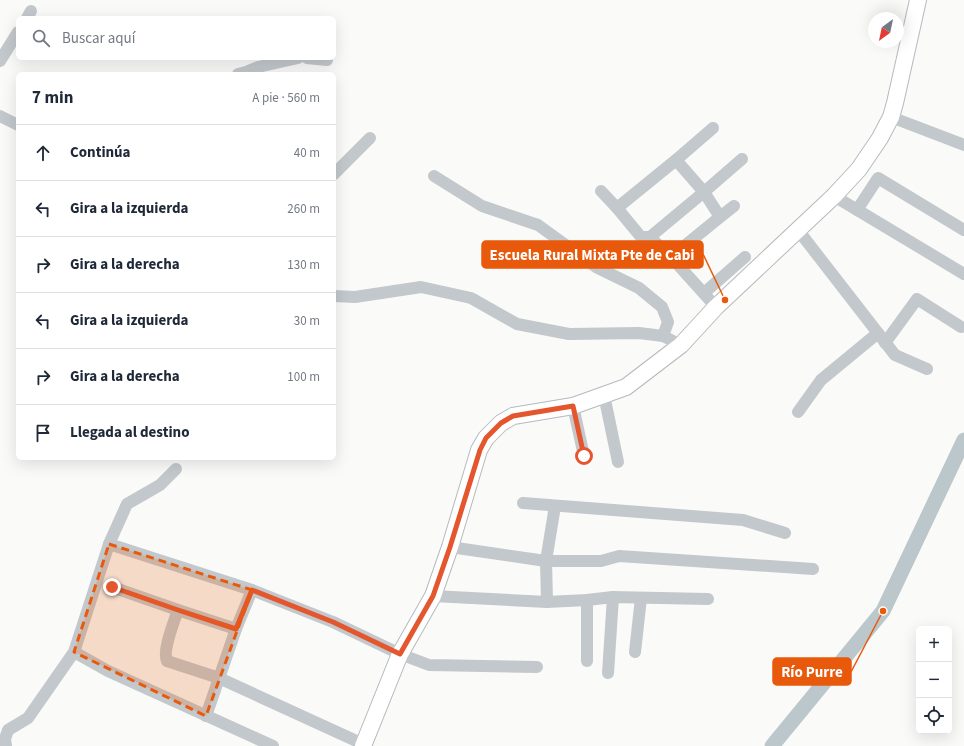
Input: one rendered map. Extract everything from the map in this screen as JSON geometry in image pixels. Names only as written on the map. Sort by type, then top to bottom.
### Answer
[{"type":"main road","points":[[363,745],[400,654],[433,596],[480,450],[486,438],[501,423],[513,416],[573,406],[626,387],[681,345],[716,307],[834,196],[859,169],[880,138],[891,117],[918,0]]},
{"type":"street","points":[[0,61],[16,35]]},
{"type":"street","points":[[246,72],[258,67],[289,60]]},
{"type":"street","points":[[0,116],[16,124]]},
{"type":"street","points":[[891,117],[964,145]]},
{"type":"street","points":[[617,208],[713,128]]},
{"type":"street","points":[[336,172],[370,138]]},
{"type":"street","points":[[601,191],[641,237],[650,237],[742,159]]},
{"type":"street","points":[[676,160],[704,192],[720,217]]},
{"type":"street","points":[[434,176],[482,206],[538,225],[596,267],[639,288],[662,307],[668,322],[663,336]]},
{"type":"street","points":[[858,210],[878,178],[964,230]]},
{"type":"street","points":[[834,196],[964,274]]},
{"type":"street","points":[[671,258],[734,206]]},
{"type":"street","points":[[798,230],[895,355],[927,369]]},
{"type":"street","points":[[650,237],[716,307]]},
{"type":"street","points":[[704,293],[745,257]]},
{"type":"street","points":[[336,296],[355,297],[421,287],[471,298],[517,324],[569,334],[639,332],[663,336],[681,345]]},
{"type":"street","points":[[798,412],[821,380],[882,338],[917,299],[961,327]]},
{"type":"street","points":[[604,395],[618,462]]},
{"type":"street","points":[[573,406],[584,456]]},
{"type":"street","points":[[6,746],[5,739],[8,730],[28,718],[74,652],[109,544],[127,504],[160,485],[176,469]]},
{"type":"street","points":[[523,502],[555,506],[743,520],[785,533]]},
{"type":"street","points":[[548,602],[546,561],[555,506]]},
{"type":"street","points":[[109,544],[252,590],[333,622],[400,654],[429,665],[537,668]]},
{"type":"street","points":[[450,547],[546,561],[601,561],[619,556],[813,569]]},
{"type":"street","points":[[112,587],[236,629]]},
{"type":"street","points":[[206,716],[236,629],[252,590]]},
{"type":"street","points":[[433,596],[548,602],[613,597],[708,598]]},
{"type":"street","points":[[608,673],[613,597]]},
{"type":"street","points":[[635,652],[641,598]]},
{"type":"street","points":[[586,661],[587,600]]},
{"type":"street","points":[[178,610],[166,650],[165,657],[167,661],[219,678],[363,745]]},
{"type":"street","points":[[74,652],[108,671],[272,746]]},
{"type":"highlighted area","points":[[109,544],[252,590],[206,716],[74,652]]},
{"type":"waterway","points":[[772,746],[883,611],[964,440]]},
{"type":"place","name":"Escuela Rural Mixta Pte de Cabi","points":[[725,300]]},
{"type":"place","name":"Río Purre","points":[[883,611]]},
{"type":"route","points":[[112,587],[236,629],[252,590],[333,622],[400,654],[433,596],[480,450],[486,438],[501,423],[513,416],[573,406],[584,456]]}]
